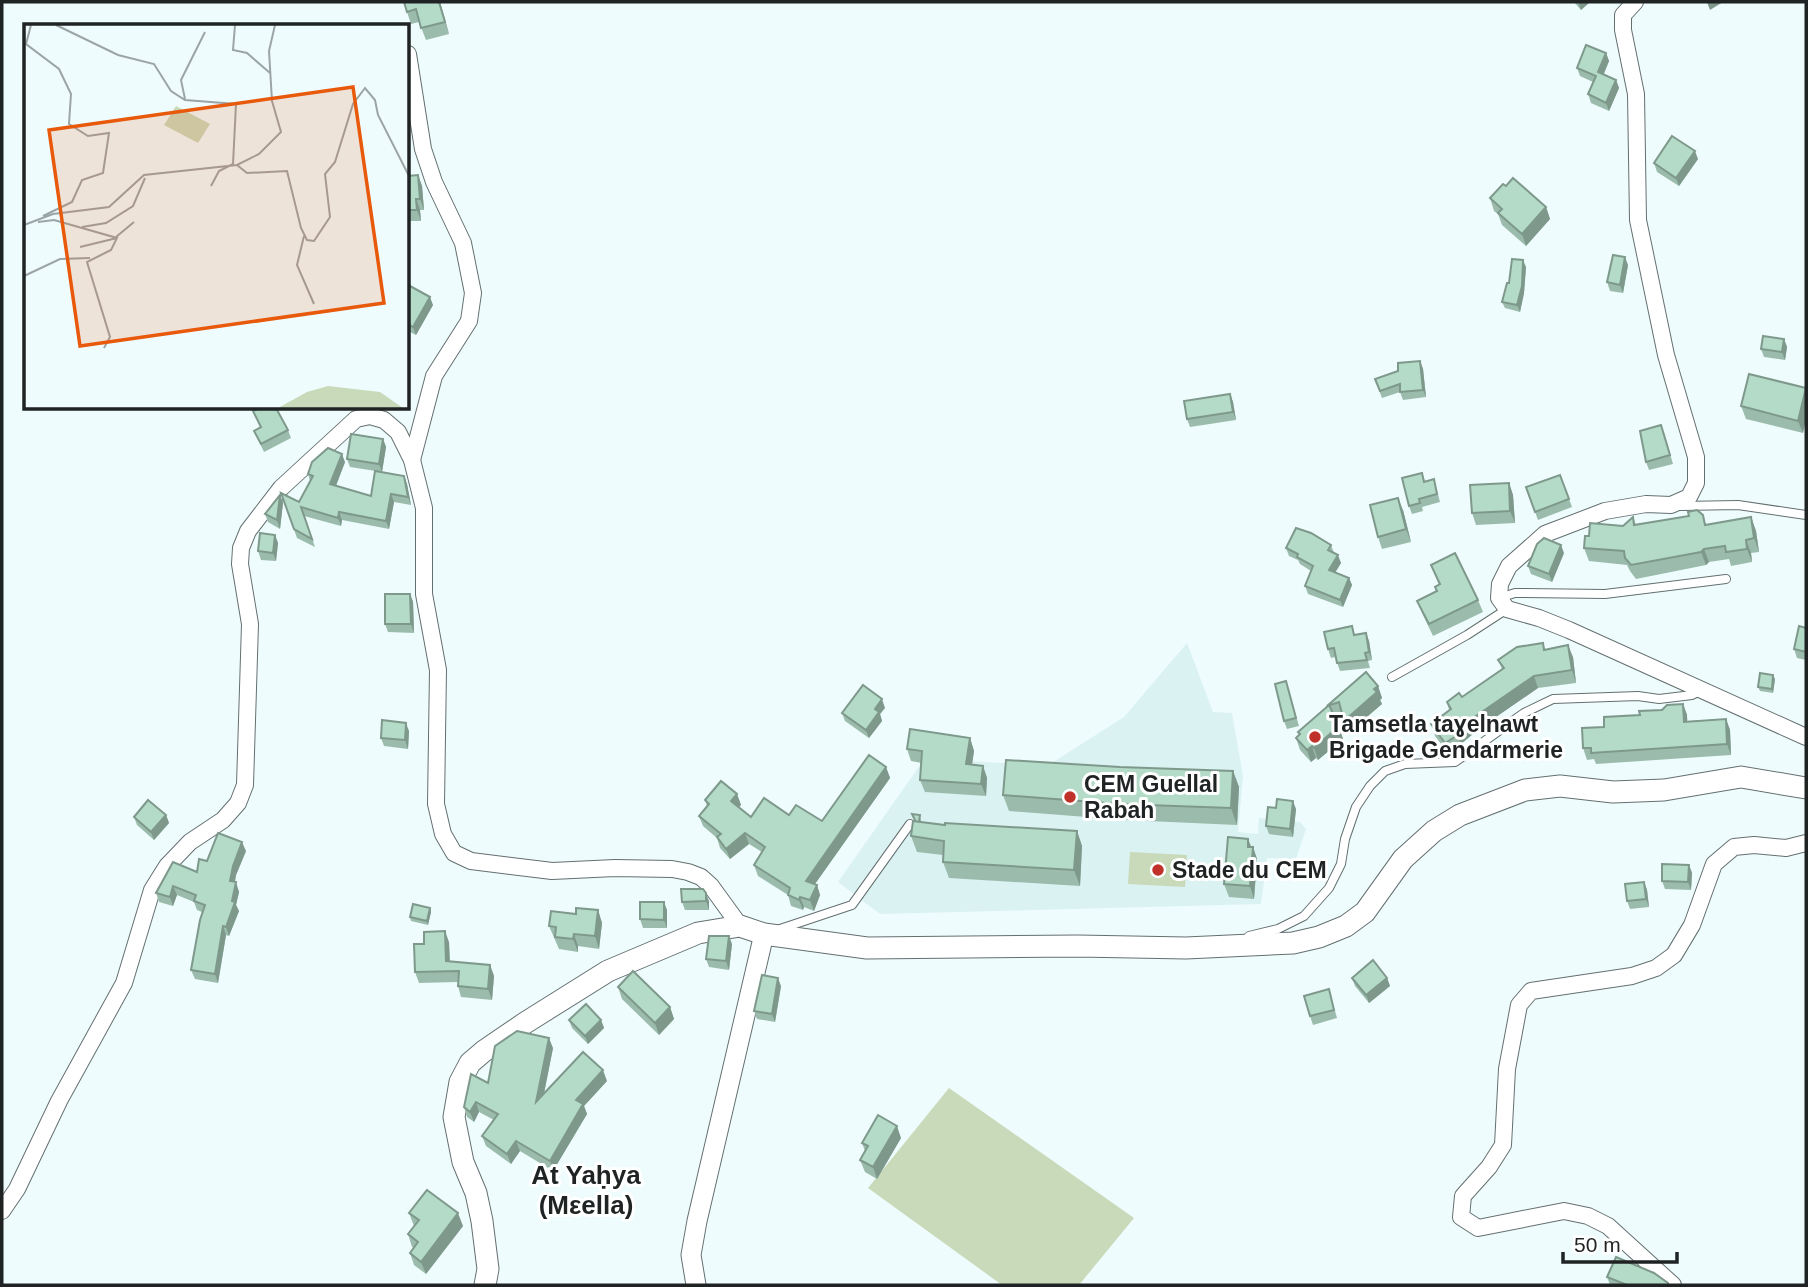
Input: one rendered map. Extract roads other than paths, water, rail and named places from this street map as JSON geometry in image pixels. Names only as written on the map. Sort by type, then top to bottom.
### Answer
[{"type":"main road","points":[[485,1285],[488,1269],[482,1222],[476,1193],[463,1162],[454,1117],[460,1082],[470,1063],[515,1030],[608,971],[698,933],[740,926],[764,934],[867,948],[1202,947],[1293,943],[1319,937],[1346,926],[1365,912],[1403,859],[1434,831],[1460,815],[1525,790],[1560,786],[1613,792],[1664,790],[1741,777],[1806,788]]},
{"type":"street","points":[[1634,2],[1623,15],[1623,30],[1636,94],[1638,220],[1666,355],[1696,457],[1696,483],[1689,497],[1671,505],[1646,504],[1605,511],[1545,534],[1509,566],[1500,584],[1503,604],[1569,630],[1806,737]]},
{"type":"street","points":[[410,67],[423,149],[434,182],[463,243],[473,293],[469,321],[434,376],[412,460]]},
{"type":"street","points":[[2,1211],[17,1189],[59,1101],[124,983],[152,890],[167,866],[190,842],[223,820],[238,803],[245,785],[250,624],[240,565],[241,548],[248,531],[281,488],[356,419],[370,416],[384,420],[398,432],[412,460],[424,508],[424,594],[438,670],[436,804],[443,834],[454,853],[471,861],[552,871],[615,868],[672,869],[688,872],[701,877],[711,886],[740,926]]},
{"type":"street","points":[[1673,1285],[1608,1226],[1588,1216],[1564,1211],[1478,1228],[1461,1217],[1463,1196],[1489,1167],[1503,1145],[1507,1069],[1519,1005],[1531,991],[1632,976],[1656,968],[1674,955],[1692,925],[1714,864],[1734,847],[1754,845],[1786,848],[1806,844]]},
{"type":"street","points":[[696,1285],[691,1255],[697,1221],[764,934]]},
{"type":"lane","points":[[1671,505],[1738,505],[1806,515]]},
{"type":"lane","points":[[1392,677],[1467,635],[1514,593],[1605,594],[1726,579]]},
{"type":"lane","points":[[1202,947],[1278,929],[1304,916],[1329,888],[1340,864],[1356,807],[1370,786],[1385,771],[1405,764],[1455,762],[1524,713],[1553,699],[1616,696],[1659,699],[1692,695],[1703,690]]},
{"type":"lane","points":[[764,934],[852,905],[910,824]]},
{"type":"place","name":"Tamsetla taɣelnawt Brigade Gendarmerie","points":[[1315,737]]},
{"type":"place","name":"CEM Guellal Rabah","points":[[1070,797]]},
{"type":"place","name":"Stade du CEM","points":[[1158,870]]},
{"type":"district","name":"At Yaḥya (Mεella)","points":[[586,1190]]}]
